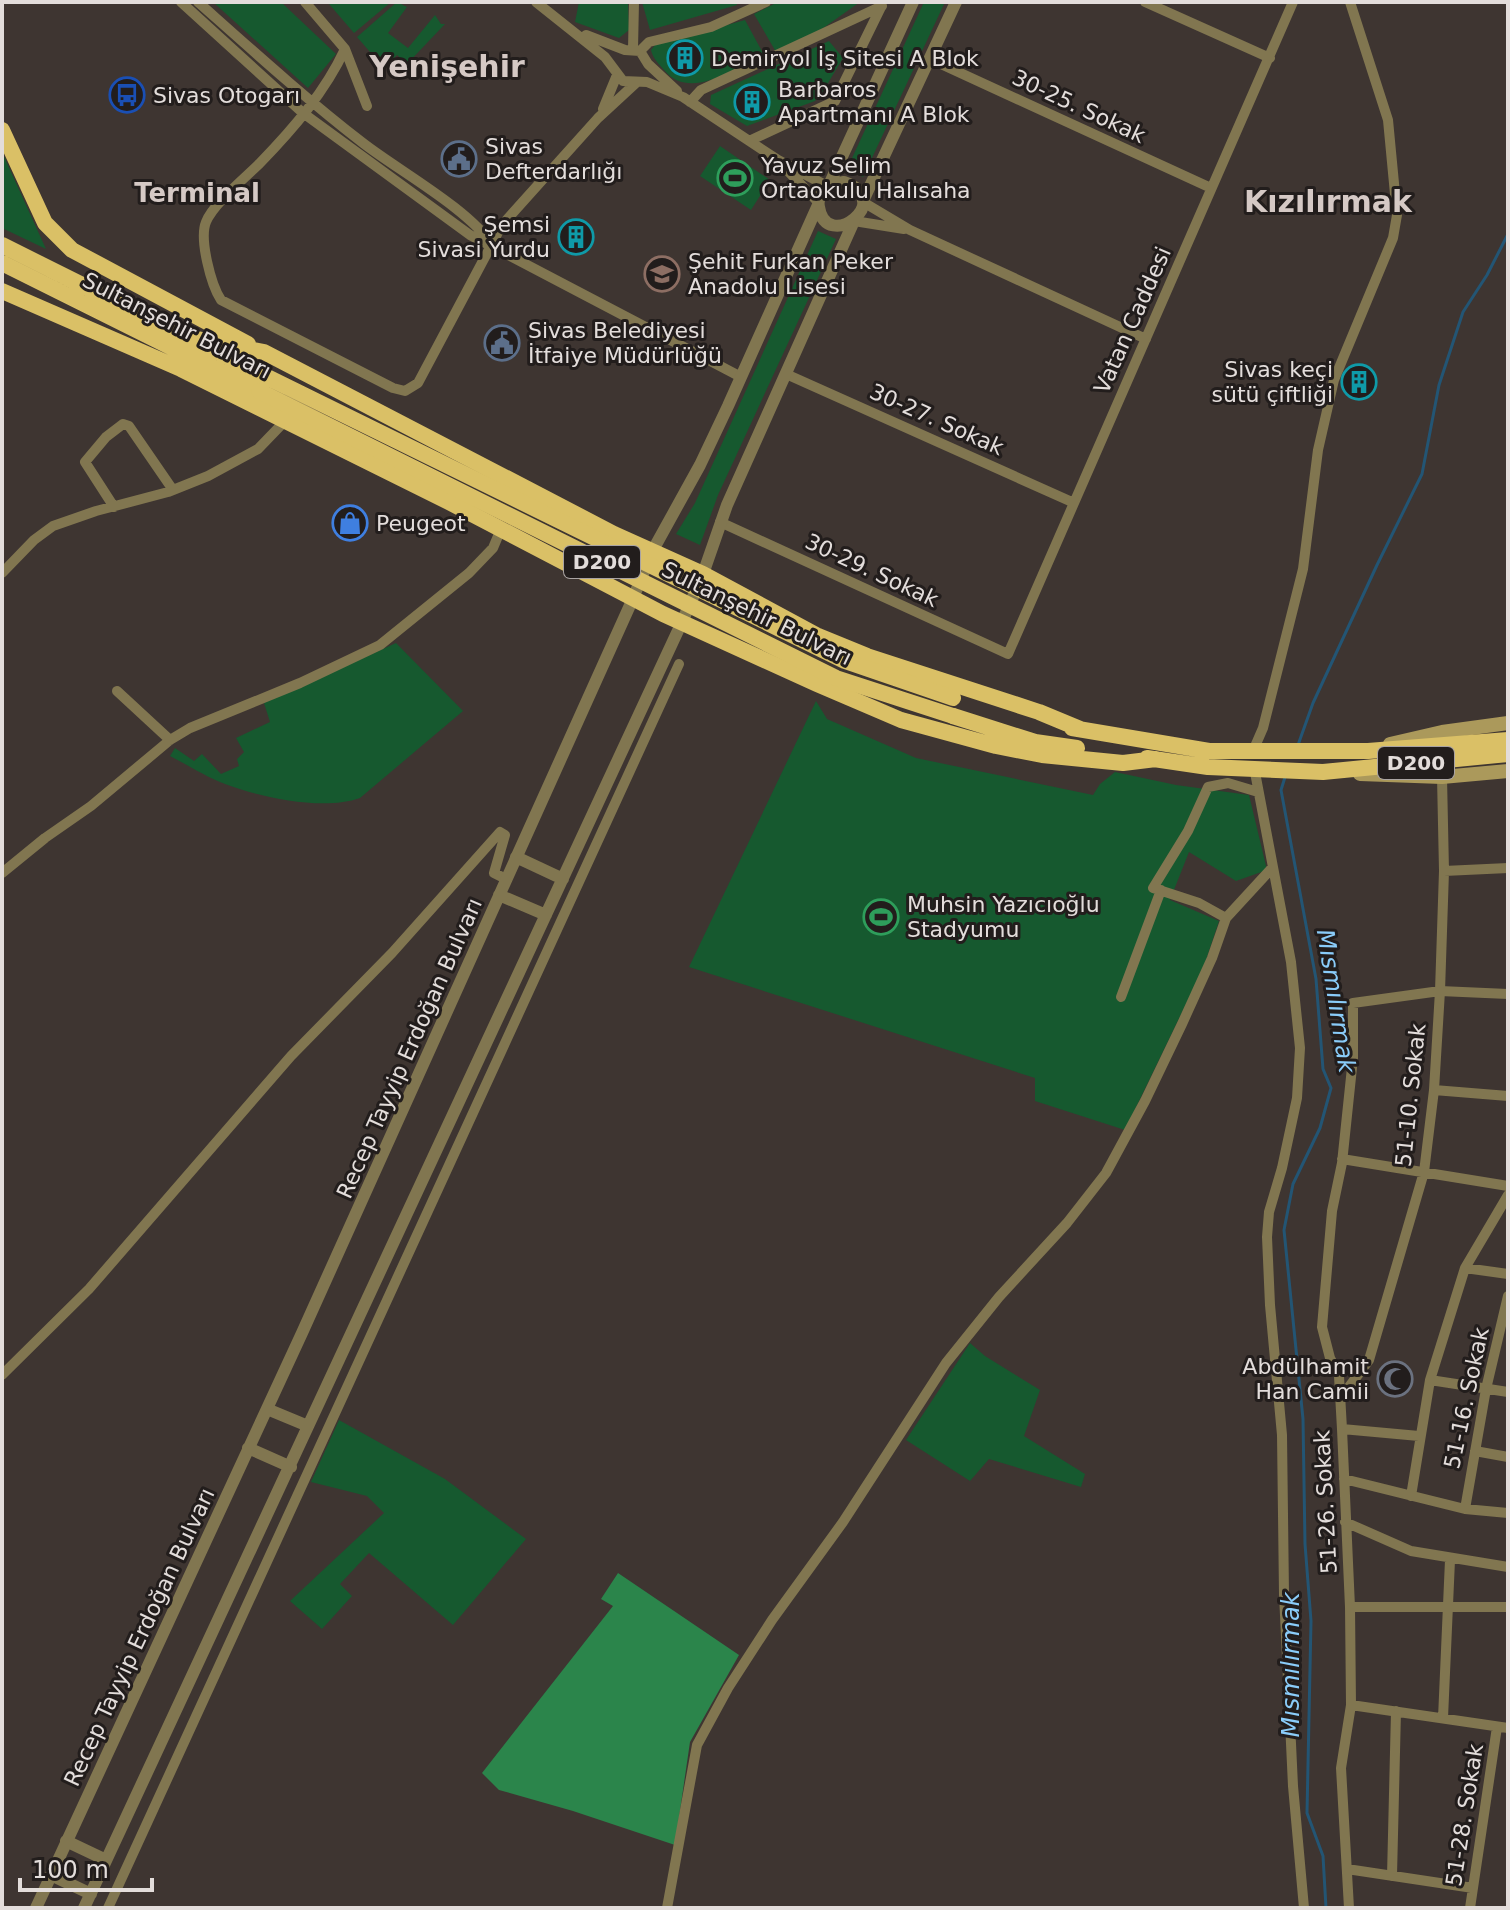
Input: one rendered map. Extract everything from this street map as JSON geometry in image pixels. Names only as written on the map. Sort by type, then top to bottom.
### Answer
[{"type":"highway","points":[[2,130],[45,223],[72,250],[614,534],[703,574],[818,636],[867,656],[1039,712],[1080,729]]},
{"type":"highway","name":"Sultanşehir Bulvarı","points":[[2,245],[187,337],[262,384],[836,678],[1035,742],[1208,767],[1328,750],[1368,751],[1508,740]]},
{"type":"highway","name":"Sultanşehir Bulvarı","points":[[2,264],[845,661],[953,698],[1039,722],[1323,772],[1508,754]]},
{"type":"highway","points":[[2,264],[181,369]]},
{"type":"highway","points":[[2,291],[181,369],[682,622],[901,720],[1042,755],[1123,763],[1156,759]]},
{"type":"highway","points":[[187,337],[264,352]]},
{"type":"main road","points":[[1368,751],[1442,732],[1508,723]]},
{"type":"main road","points":[[1323,772],[1442,777],[1508,771]]},
{"type":"street","points":[[181,2],[303,113],[458,227],[741,377]]},
{"type":"street","points":[[198,2],[312,103],[477,226],[493,246]]},
{"type":"street","points":[[305,2],[345,49],[367,106]]},
{"type":"street","points":[[536,2],[567,25],[626,82],[639,81],[686,100]]},
{"type":"street","points":[[633,50],[634,2]]},
{"type":"street","points":[[598,118],[616,72],[618,56],[649,42],[711,27],[766,2]]},
{"type":"street","points":[[818,203],[913,2]]},
{"type":"street","points":[[84,1908],[682,622],[703,574],[720,522],[854,221],[861,213],[863,201],[956,2]]},
{"type":"street","points":[[1145,2],[1270,58]]},
{"type":"street","name":"Vatan Caddesi","points":[[1008,654],[1293,2]]},
{"type":"street","points":[[1304,1908],[1293,1786],[1284,1594],[1282,1435],[1267,1237],[1269,1212],[1297,1098],[1300,1048],[1291,962],[1258,792],[1263,728],[1303,569],[1318,450],[1334,380],[1393,238],[1397,215],[1388,120],[1350,2]]},
{"type":"street","points":[[686,100],[701,90],[883,4]]},
{"type":"street","points":[[749,141],[835,101],[883,4]]},
{"type":"street","points":[[567,25],[602,43],[633,50],[686,100],[778,160],[828,185],[839,181],[850,183],[863,201],[910,230],[1146,339]]},
{"type":"street","points":[[345,49],[312,103],[282,140],[207,219],[204,241],[216,292],[221,300],[380,382],[405,391],[418,383],[502,225],[598,118],[647,73],[648,64]]},
{"type":"street","name":"30-25. Sokak","points":[[930,59],[1211,188]]},
{"type":"street","points":[[778,160],[818,203],[822,215],[832,224],[845,225],[854,221],[910,230]]},
{"type":"street","name":"Recep Tayyip Erdoğan Bulvarı","points":[[36,1908],[267,1409],[653,550],[700,465],[818,203]]},
{"type":"street","name":"30-27. Sokak","points":[[786,374],[1072,502]]},
{"type":"street","points":[[2,573],[34,540],[53,526],[173,490],[208,476],[258,449],[285,421]]},
{"type":"street","points":[[114,507],[85,462],[106,437],[123,424],[129,426],[173,490]]},
{"type":"street","name":"30-29. Sokak","points":[[720,522],[1008,654]]},
{"type":"street","points":[[2,873],[91,806],[170,740],[190,728],[312,678],[380,645],[469,573],[493,548],[501,529]]},
{"type":"street","points":[[108,1908],[679,664]]},
{"type":"street","points":[[117,691],[170,740]]},
{"type":"street","name":"51-10. Sokak","points":[[1340,1399],[1369,1360],[1424,1172],[1434,1090],[1440,991],[1444,871],[1442,777]]},
{"type":"street","points":[[1226,918],[1199,903],[1153,888],[1188,831],[1208,787],[1228,783],[1258,792]]},
{"type":"street","points":[[2,1375],[89,1289],[291,1056],[392,953],[500,832],[505,835],[494,873],[506,879]]},
{"type":"street","points":[[516,857],[563,879]]},
{"type":"street","points":[[667,1908],[697,1745],[705,1727],[772,1620],[843,1522],[946,1363],[1106,1173],[1164,1063],[1212,958],[1226,918],[1272,868]]},
{"type":"street","points":[[1444,871],[1508,868]]},
{"type":"street","points":[[1121,997],[1161,890]]},
{"type":"street","points":[[499,895],[546,915]]},
{"type":"street","points":[[553,898],[568,907]]},
{"type":"street","points":[[1440,991],[1508,994]]},
{"type":"street","name":"51-26. Sokak","points":[[1349,1908],[1341,1768],[1351,1705],[1342,1429],[1339,1376],[1330,1358],[1322,1327],[1332,1211],[1342,1159],[1353,1058],[1353,1003],[1440,991]]},
{"type":"street","points":[[1434,1090],[1508,1096]]},
{"type":"street","points":[[1342,1159],[1508,1186]]},
{"type":"street","points":[[1411,1496],[1430,1380],[1465,1268],[1508,1195]]},
{"type":"street","points":[[1465,1268],[1508,1274]]},
{"type":"street","name":"51-16. Sokak","points":[[1465,1509],[1486,1389],[1508,1296]]},
{"type":"street","points":[[1430,1380],[1508,1392]]},
{"type":"street","points":[[267,1409],[308,1426]]},
{"type":"street","points":[[1342,1429],[1419,1436]]},
{"type":"street","points":[[299,1447],[317,1455]]},
{"type":"street","points":[[248,1448],[291,1467]]},
{"type":"street","points":[[1475,1451],[1508,1457]]},
{"type":"street","points":[[1344,1479],[1465,1509],[1508,1513]]},
{"type":"street","points":[[1345,1522],[1364,1528],[1398,1548],[1450,1560],[1508,1567]]},
{"type":"street","points":[[1443,1718],[1450,1560]]},
{"type":"street","points":[[1350,1607],[1508,1607]]},
{"type":"street","points":[[1351,1705],[1502,1728]]},
{"type":"street","points":[[1392,1876],[1396,1711]]},
{"type":"street","name":"51-28. Sokak","points":[[1470,1908],[1502,1728]]},
{"type":"street","points":[[66,1841],[106,1860]]},
{"type":"street","points":[[1347,1869],[1473,1888]]},
{"type":"street","points":[[51,1875],[91,1894]]},
{"type":"street","points":[[97,1880],[117,1890]]},
{"type":"green space","points":[[213,2],[281,2],[336,54],[308,88]]},
{"type":"green space","points":[[391,2],[354,33],[329,4]]},
{"type":"green space","points":[[397,2],[407,7],[388,33],[408,48],[435,15],[441,24],[445,24],[407,64],[397,55],[384,68],[357,37]]},
{"type":"green space","points":[[579,2],[628,2],[629,30],[619,38],[575,22]]},
{"type":"green space","points":[[642,2],[736,2],[737,5],[650,30]]},
{"type":"green space","points":[[778,2],[860,2],[819,31],[776,52],[754,14]]},
{"type":"green space","points":[[924,2],[945,2],[863,177],[847,169]]},
{"type":"green space","points":[[745,20],[764,55],[713,79],[687,83],[675,79],[652,53],[655,45]]},
{"type":"green space","points":[[829,41],[843,58],[815,101],[747,126],[710,104],[711,95]]},
{"type":"green space","name":"Yavuz Selim Ortaokulu Halısaha","points":[[720,146],[770,180],[751,210],[700,176]]},
{"type":"green space","points":[[2,152],[46,249],[2,228]]},
{"type":"green space","points":[[818,231],[836,239],[718,495],[700,545],[676,534],[695,503]]},
{"type":"green space","points":[[396,643],[463,711],[360,798],[345,802],[311,803],[274,798],[218,781],[170,756],[175,748],[194,761],[202,754],[221,774],[239,766],[237,759],[244,752],[236,738],[270,722],[264,703]]},
{"type":"green space","name":"Muhsin Yazıcıoğlu Stadyumu","points":[[816,701],[827,719],[916,758],[1093,795],[1100,784],[1115,772],[1176,785],[1249,795],[1267,870],[1236,881],[1189,852],[1170,900],[1219,921],[1203,969],[1125,1130],[1035,1101],[1035,1078],[689,967]]},
{"type":"green space","points":[[970,1343],[985,1356],[1040,1390],[1024,1436],[1085,1474],[1081,1487],[989,1459],[970,1481],[906,1440]]},
{"type":"green space","points":[[339,1420],[445,1479],[526,1539],[453,1625],[369,1553],[340,1584],[352,1596],[322,1629],[290,1601],[384,1513],[367,1496],[311,1482]]},
{"type":"green space","points":[[618,1573],[739,1655],[690,1742],[675,1845],[499,1790],[482,1773],[613,1606],[601,1599]]},
{"type":"waterway","name":"Mısmılırmak","points":[[1298,745],[1313,703],[1422,474],[1439,385],[1463,312],[1508,234]]},
{"type":"waterway","name":"Mısmılırmak","points":[[1286,774],[1281,790],[1316,979],[1323,1069],[1331,1088],[1320,1128],[1293,1184],[1284,1230],[1303,1419],[1305,1544],[1311,1621],[1307,1813],[1323,1856],[1326,1908]]},
{"type":"place","name":"Demiryol İş Sitesi A Blok","points":[[685,58]]},
{"type":"place","name":"Sivas Otogarı","points":[[127,95]]},
{"type":"place","name":"Barbaros Apartmanı A Blok","points":[[752,102]]},
{"type":"place","name":"Sivas Defterdarlığı","points":[[459,159]]},
{"type":"place","name":"Yavuz Selim Ortaokulu Halısaha","points":[[735,178]]},
{"type":"place","name":"Şemsi Sivasi Yurdu","points":[[576,237]]},
{"type":"place","name":"Şehit Furkan Peker Anadolu Lisesi","points":[[662,274]]},
{"type":"place","name":"Sivas Belediyesi İtfaiye Müdürlüğü","points":[[502,343]]},
{"type":"place","name":"Sivas keçi sütü çiftliği","points":[[1359,382]]},
{"type":"place","name":"Peugeot","points":[[350,523]]},
{"type":"place","name":"Muhsin Yazıcıoğlu Stadyumu","points":[[881,917]]},
{"type":"place","name":"Abdülhamit Han Camii","points":[[1395,1379]]},
{"type":"district","name":"Yenişehir","points":[[447,67]]},
{"type":"district","name":"Terminal","points":[[197,193]]},
{"type":"district","name":"Kızılırmak","points":[[1328,202]]}]
